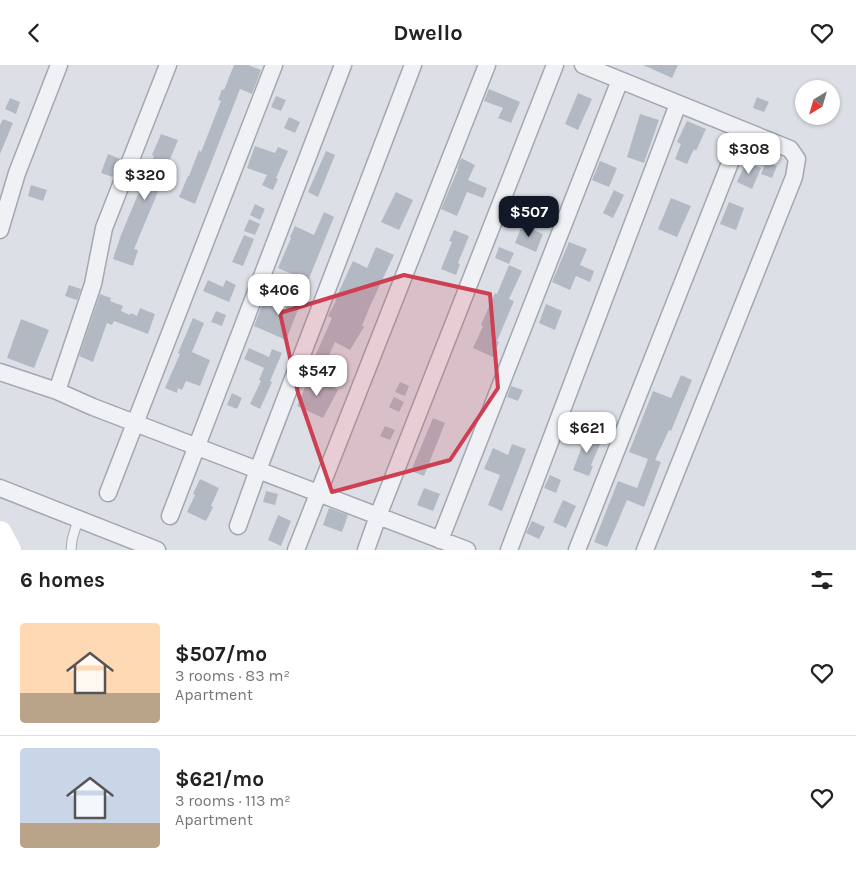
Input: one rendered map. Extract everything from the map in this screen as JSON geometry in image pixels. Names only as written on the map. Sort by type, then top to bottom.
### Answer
[{"type":"street","points":[[0,230],[17,173],[59,65]]},
{"type":"street","points":[[57,391],[93,284],[104,228],[168,65]]},
{"type":"street","points":[[108,493],[274,65]]},
{"type":"street","points":[[170,516],[343,65]]},
{"type":"street","points":[[238,526],[414,65]]},
{"type":"street","points":[[296,550],[487,65]]},
{"type":"street","points":[[366,550],[555,65]]},
{"type":"street","points":[[583,65],[790,149],[797,159],[794,177],[645,550]]},
{"type":"street","points":[[440,539],[620,80]]},
{"type":"street","points":[[509,550],[678,104]]},
{"type":"street","points":[[577,550],[743,130]]},
{"type":"street","points":[[0,372],[57,391],[93,407],[468,550]]},
{"type":"street","points":[[0,488],[157,550]]},
{"type":"street","points":[[0,533],[9,550]]},
{"type":"lane","points":[[71,550],[78,519]]},
{"type":"highlighted area","points":[[404,275],[490,294],[498,388],[450,460],[332,492],[298,393],[280,313]]},
{"type":"building","points":[[234,65],[248,65],[261,70],[252,94],[240,89],[195,204],[179,197],[199,150],[201,152],[221,101],[218,100],[222,89],[224,90]]},
{"type":"building","points":[[643,65],[678,65],[672,78]]},
{"type":"building","points":[[489,89],[520,102],[511,123],[498,118],[503,108],[484,101]]},
{"type":"building","points":[[578,93],[592,99],[578,130],[565,124]]},
{"type":"building","points":[[276,96],[286,100],[281,111],[271,107]]},
{"type":"building","points":[[757,97],[769,102],[764,112],[753,108]]},
{"type":"building","points":[[10,98],[20,102],[16,114],[5,109]]},
{"type":"building","points":[[640,114],[659,120],[644,163],[627,157]]},
{"type":"building","points":[[289,117],[300,122],[295,133],[284,128]]},
{"type":"building","points":[[3,119],[13,123],[0,154],[0,125]]},
{"type":"building","points":[[687,121],[706,129],[696,151],[694,149],[687,164],[675,159],[681,144],[677,142]]},
{"type":"building","points":[[161,134],[178,140],[134,249],[138,250],[133,266],[113,259]]},
{"type":"building","points":[[255,146],[275,153],[278,147],[288,151],[276,178],[278,179],[273,190],[262,185],[267,175],[247,168]]},
{"type":"building","points":[[326,151],[335,155],[318,197],[308,192]]},
{"type":"building","points":[[108,154],[120,159],[113,177],[101,173]]},
{"type":"building","points":[[461,158],[475,165],[468,180],[487,188],[483,198],[467,192],[457,216],[441,209]]},
{"type":"building","points":[[600,161],[617,168],[609,187],[592,180]]},
{"type":"building","points":[[746,162],[761,168],[752,189],[737,182]]},
{"type":"building","points":[[766,162],[777,166],[772,178],[761,174]]},
{"type":"building","points":[[31,185],[47,190],[43,201],[28,196]]},
{"type":"building","points":[[614,190],[624,195],[613,218],[603,213]]},
{"type":"building","points":[[396,192],[413,200],[399,230],[381,222]]},
{"type":"building","points":[[671,198],[691,206],[677,237],[658,229]]},
{"type":"building","points":[[729,202],[744,208],[736,230],[720,224]]},
{"type":"building","points":[[255,204],[265,209],[260,220],[250,215]]},
{"type":"building","points":[[324,212],[334,217],[308,281],[278,268],[295,226],[314,235]]},
{"type":"building","points":[[249,219],[260,224],[255,235],[244,231]]},
{"type":"building","points":[[522,225],[543,234],[536,252],[515,243]]},
{"type":"building","points":[[454,230],[469,236],[458,263],[460,264],[456,275],[441,269],[452,242],[449,241]]},
{"type":"building","points":[[244,235],[254,239],[243,266],[232,262]]},
{"type":"building","points":[[569,242],[587,249],[580,265],[594,271],[590,282],[576,276],[570,290],[552,282]]},
{"type":"building","points":[[376,247],[394,255],[370,306],[362,326],[364,327],[350,350],[335,342],[324,366],[313,361],[332,318],[328,316],[353,261],[367,268]]},
{"type":"building","points":[[499,247],[514,253],[509,264],[495,258]]},
{"type":"building","points":[[509,265],[522,271],[509,299],[514,301],[497,341],[499,342],[493,357],[473,348],[483,326],[481,325]]},
{"type":"building","points":[[208,280],[223,287],[226,280],[236,285],[229,302],[203,291]]},
{"type":"building","points":[[69,285],[81,289],[77,300],[65,296]]},
{"type":"building","points":[[295,288],[305,292],[286,340],[254,326],[264,300],[285,310]]},
{"type":"building","points":[[100,294],[111,298],[110,301],[123,306],[121,311],[130,315],[131,313],[137,316],[140,308],[155,314],[148,334],[114,321],[112,325],[107,323],[93,362],[79,356]]},
{"type":"building","points":[[546,304],[562,311],[555,330],[539,323]]},
{"type":"building","points":[[216,311],[226,315],[222,326],[211,322]]},
{"type":"building","points":[[193,318],[204,323],[192,352],[210,360],[200,386],[186,381],[182,390],[178,388],[177,393],[165,388]]},
{"type":"building","points":[[21,319],[49,330],[34,368],[7,358]]},
{"type":"building","points":[[249,348],[269,357],[272,349],[282,353],[260,409],[250,404],[261,381],[259,380],[264,368],[244,359]]},
{"type":"building","points":[[681,375],[692,380],[671,431],[669,430],[655,460],[661,462],[644,507],[627,500],[607,547],[594,542],[618,481],[637,488],[648,459],[629,452],[653,391],[671,398]]},
{"type":"building","points":[[310,376],[338,390],[323,418],[297,406]]},
{"type":"building","points":[[400,382],[409,386],[405,396],[395,392]]},
{"type":"building","points":[[511,386],[523,390],[518,401],[507,397]]},
{"type":"building","points":[[232,393],[242,398],[237,409],[227,405]]},
{"type":"building","points":[[394,397],[404,402],[399,412],[389,407]]},
{"type":"building","points":[[433,418],[445,423],[424,476],[411,471]]},
{"type":"building","points":[[385,426],[395,430],[390,440],[380,436]]},
{"type":"building","points":[[587,430],[599,435],[597,440],[601,442],[591,465],[593,466],[589,476],[573,470]]},
{"type":"building","points":[[512,444],[526,449],[502,511],[488,505],[500,475],[484,469],[493,448],[508,455]]},
{"type":"building","points":[[550,475],[561,480],[556,493],[544,488]]},
{"type":"building","points":[[200,479],[219,488],[206,521],[187,512]]},
{"type":"building","points":[[424,488],[440,494],[433,511],[417,505]]},
{"type":"building","points":[[266,491],[278,494],[275,505],[263,502]]},
{"type":"building","points":[[563,500],[576,506],[566,528],[553,522]]},
{"type":"building","points":[[329,508],[348,515],[342,532],[323,525]]},
{"type":"building","points":[[278,515],[291,521],[281,546],[268,540]]},
{"type":"building","points":[[532,521],[545,527],[539,539],[526,533]]}]
